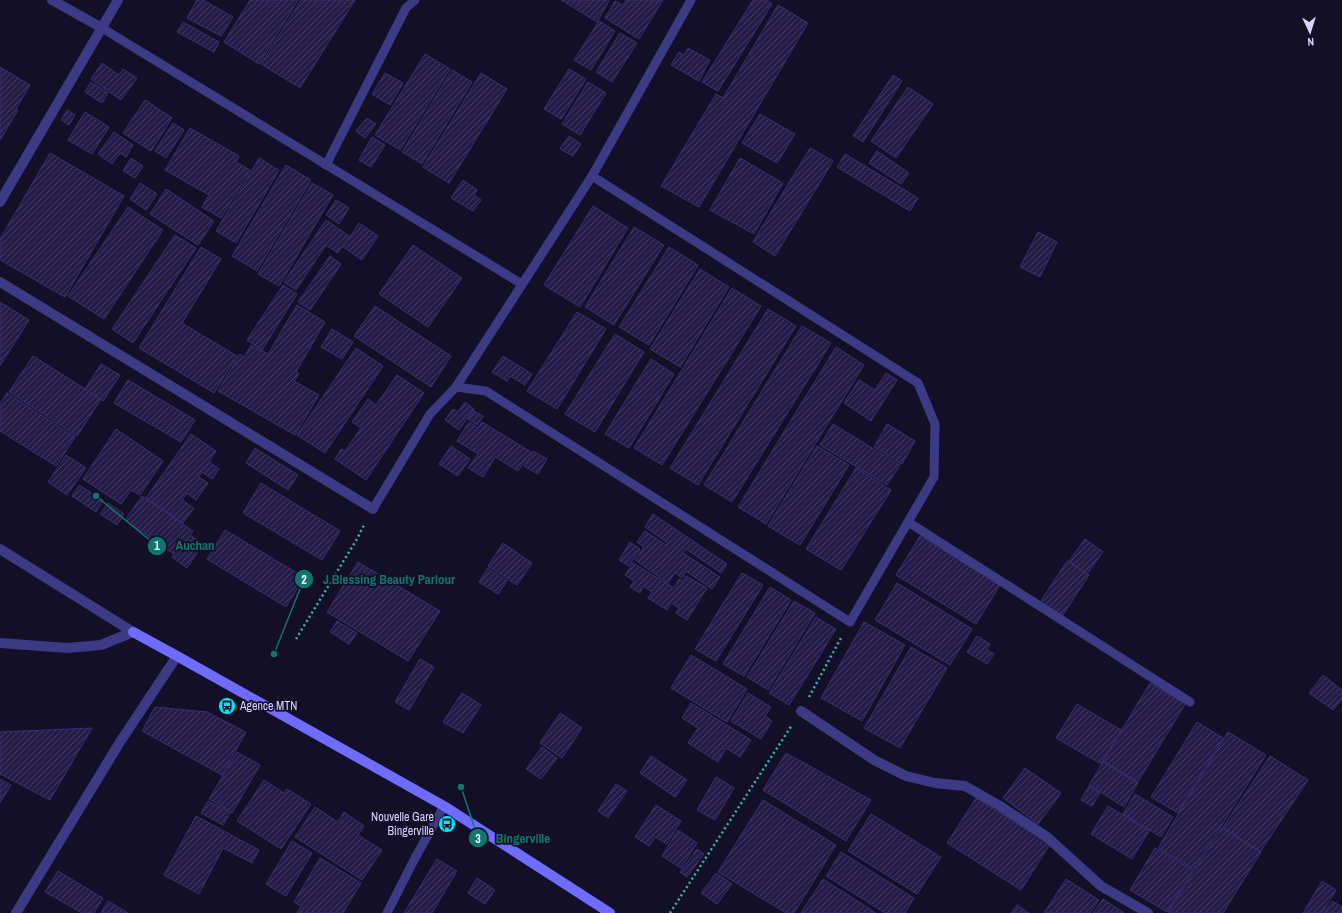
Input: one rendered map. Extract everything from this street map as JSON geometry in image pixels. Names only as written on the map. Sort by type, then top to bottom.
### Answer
[{"type":"main road","points":[[133,632],[444,806],[610,913]]},
{"type":"street","points":[[52,0],[102,28]]},
{"type":"street","points":[[0,202],[118,0]]},
{"type":"street","points":[[0,282],[373,509]]},
{"type":"street","points":[[0,549],[133,632]]},
{"type":"street","points":[[0,643],[66,648],[101,645],[133,632]]},
{"type":"street","points":[[16,913],[120,742],[178,656]]},
{"type":"street","points":[[801,711],[874,760],[906,776],[935,783],[965,786],[1000,806],[1047,837],[1101,886],[1148,913]]},
{"type":"lane","points":[[326,165],[406,8],[415,0]]},
{"type":"lane","points":[[373,509],[430,414],[456,388],[592,176],[691,0]]},
{"type":"lane","points":[[102,28],[522,284]]},
{"type":"lane","points":[[456,388],[486,390],[850,622],[934,476],[935,424],[918,383],[592,176]]},
{"type":"lane","points":[[908,522],[1190,702]]},
{"type":"lane","points":[[387,913],[444,806]]},
{"type":"path","points":[[296,639],[357,539],[373,509]]},
{"type":"path","points":[[670,913],[801,711],[850,622]]},
{"type":"building","points":[[197,0],[203,0],[233,17],[221,36],[187,18]]},
{"type":"building","points":[[250,0],[298,0],[259,64],[224,42]]},
{"type":"building","points":[[301,0],[355,0],[300,88],[261,64]]},
{"type":"building","points":[[561,0],[607,0],[609,1],[597,22]]},
{"type":"building","points":[[626,0],[663,0],[639,39],[605,18],[615,1],[623,5]]},
{"type":"building","points":[[753,0],[766,0],[772,4],[718,91],[702,82]]},
{"type":"building","points":[[778,5],[808,23],[699,207],[661,186],[716,94],[723,98]]},
{"type":"building","points":[[599,21],[615,31],[591,70],[574,60]]},
{"type":"building","points":[[183,22],[219,42],[214,52],[177,32]]},
{"type":"building","points":[[620,33],[637,43],[612,82],[596,72]]},
{"type":"building","points":[[688,48],[710,60],[699,81],[671,65],[679,52],[684,55]]},
{"type":"building","points":[[425,54],[450,69],[400,150],[375,135]]},
{"type":"building","points":[[102,63],[119,75],[123,69],[137,78],[121,100],[91,79]]},
{"type":"building","points":[[0,67],[30,85],[16,109],[18,110],[0,140]]},
{"type":"building","points":[[569,69],[586,79],[561,119],[544,109]]},
{"type":"building","points":[[452,70],[472,82],[422,164],[402,152]]},
{"type":"building","points":[[385,73],[403,83],[390,105],[372,94]]},
{"type":"building","points":[[481,73],[507,89],[449,183],[423,167]]},
{"type":"building","points":[[893,75],[902,81],[863,142],[853,136]]},
{"type":"building","points":[[91,82],[108,93],[102,103],[85,92]]},
{"type":"building","points":[[588,82],[606,93],[580,135],[562,124]]},
{"type":"building","points":[[908,87],[933,104],[896,158],[871,141]]},
{"type":"building","points":[[145,100],[172,118],[151,151],[123,133]]},
{"type":"building","points":[[67,110],[75,115],[69,125],[61,120]]},
{"type":"building","points":[[85,112],[109,127],[92,154],[68,140]]},
{"type":"building","points":[[760,114],[795,134],[777,163],[742,143]]},
{"type":"building","points":[[367,118],[376,124],[365,138],[356,131]]},
{"type":"building","points":[[173,123],[184,130],[166,158],[155,151]]},
{"type":"building","points":[[190,128],[239,156],[236,162],[250,170],[221,218],[202,207],[209,195],[165,170]]},
{"type":"building","points":[[114,132],[133,145],[126,157],[120,153],[112,164],[98,154]]},
{"type":"building","points":[[569,136],[581,144],[573,156],[560,149]]},
{"type":"building","points":[[372,137],[385,145],[371,167],[359,160]]},
{"type":"building","points":[[810,148],[833,161],[775,256],[753,242]]},
{"type":"building","points":[[877,151],[909,173],[901,184],[869,163]]},
{"type":"building","points":[[50,153],[124,196],[65,297],[0,260],[0,239]]},
{"type":"building","points":[[845,154],[918,198],[910,211],[837,167]]},
{"type":"building","points":[[131,158],[143,166],[135,178],[123,171]]},
{"type":"building","points":[[259,158],[279,170],[236,243],[216,231]]},
{"type":"building","points":[[740,158],[783,183],[754,234],[710,210]]},
{"type":"building","points":[[286,165],[311,180],[257,271],[232,256]]},
{"type":"building","points":[[463,180],[477,190],[474,195],[481,200],[473,211],[451,198]]},
{"type":"building","points":[[140,183],[157,194],[146,210],[130,199]]},
{"type":"building","points":[[312,183],[333,195],[279,286],[258,274]]},
{"type":"building","points":[[166,189],[214,221],[198,245],[150,214]]},
{"type":"building","points":[[336,200],[349,208],[339,224],[326,215]]},
{"type":"building","points":[[593,206],[628,228],[580,307],[544,285]]},
{"type":"building","points":[[128,207],[163,230],[104,319],[68,296]]},
{"type":"building","points":[[326,220],[349,236],[338,253],[326,245],[296,290],[284,282]]},
{"type":"building","points":[[359,223],[378,236],[362,260],[343,247]]},
{"type":"building","points":[[634,227],[664,245],[614,325],[585,307]]},
{"type":"building","points":[[1038,232],[1057,242],[1040,277],[1020,267]]},
{"type":"building","points":[[175,235],[196,248],[133,343],[112,329]]},
{"type":"building","points":[[413,245],[462,278],[428,327],[379,294]]},
{"type":"building","points":[[201,247],[221,259],[182,323],[237,356],[214,393],[139,348]]},
{"type":"building","points":[[669,247],[698,265],[649,345],[619,327]]},
{"type":"building","points":[[330,256],[341,264],[310,310],[298,302]]},
{"type":"building","points":[[700,269],[729,287],[680,367],[650,349]]},
{"type":"building","points":[[283,285],[297,294],[262,350],[247,340]]},
{"type":"building","points":[[732,288],[761,306],[662,465],[634,448]]},
{"type":"building","points":[[0,302],[29,320],[0,366]]},
{"type":"building","points":[[297,305],[325,322],[296,372],[299,374],[294,381],[319,395],[295,435],[218,391],[240,354],[244,357],[251,345],[268,354]]},
{"type":"building","points":[[375,306],[451,356],[431,387],[354,336]]},
{"type":"building","points":[[768,309],[796,326],[698,485],[670,468]]},
{"type":"building","points":[[577,312],[606,329],[557,409],[527,391]]},
{"type":"building","points":[[802,326],[831,343],[732,502],[704,485]]},
{"type":"building","points":[[332,329],[353,342],[342,359],[321,347]]},
{"type":"building","points":[[615,334],[644,352],[595,432],[565,414]]},
{"type":"building","points":[[836,347],[864,365],[766,524],[738,507]]},
{"type":"building","points":[[356,348],[383,366],[325,453],[297,435]]},
{"type":"building","points":[[33,356],[101,399],[77,436],[9,392]]},
{"type":"building","points":[[503,356],[532,374],[525,385],[510,376],[507,381],[492,372]]},
{"type":"building","points":[[651,359],[674,374],[629,448],[605,434]]},
{"type":"building","points":[[101,364],[120,375],[103,401],[85,389]]},
{"type":"building","points":[[886,373],[897,380],[871,421],[844,403],[859,380],[875,390]]},
{"type":"building","points":[[397,375],[424,393],[366,480],[335,459],[341,449],[345,451],[361,428],[352,422],[368,399],[376,405]]},
{"type":"building","points":[[128,380],[195,420],[181,442],[114,403]]},
{"type":"building","points":[[7,393],[75,437],[56,466],[0,431],[0,404]]},
{"type":"building","points":[[465,402],[474,409],[459,430],[445,420],[453,409],[458,412]]},
{"type":"building","points":[[474,411],[483,416],[477,425],[468,419]]},
{"type":"building","points":[[469,422],[478,428],[482,422],[531,452],[518,471],[495,457],[483,477],[468,468],[478,454],[457,441]]},
{"type":"building","points":[[833,424],[900,465],[887,485],[820,445]]},
{"type":"building","points":[[887,424],[915,441],[902,464],[874,447]]},
{"type":"building","points":[[116,429],[163,461],[140,495],[131,490],[121,504],[83,479]]},
{"type":"building","points":[[191,434],[216,451],[209,462],[219,469],[212,479],[202,472],[199,477],[208,483],[196,500],[187,493],[182,500],[194,508],[183,523],[146,498]]},
{"type":"building","points":[[451,446],[470,459],[458,476],[439,464]]},
{"type":"building","points":[[817,446],[849,465],[800,545],[768,526]]},
{"type":"building","points":[[255,448],[298,475],[288,490],[246,463]]},
{"type":"building","points":[[533,451],[547,459],[538,474],[524,466]]},
{"type":"building","points":[[66,455],[86,468],[67,495],[48,482]]},
{"type":"building","points":[[856,468],[891,490],[841,570],[806,549]]},
{"type":"building","points":[[261,483],[340,531],[322,560],[243,513]]},
{"type":"building","points":[[79,485],[103,500],[96,512],[72,496]]},
{"type":"building","points":[[142,496],[193,531],[190,535],[203,544],[187,568],[172,557],[174,554],[125,520]]},
{"type":"building","points":[[108,503],[124,514],[117,525],[100,514]]},
{"type":"building","points":[[653,514],[727,564],[721,573],[686,549],[683,553],[720,577],[712,589],[686,571],[682,578],[675,573],[668,583],[635,560],[644,547],[637,542],[645,531],[666,545],[668,543],[645,527]]},
{"type":"building","points":[[225,530],[304,577],[286,607],[207,559]]},
{"type":"building","points":[[920,536],[1000,585],[976,624],[896,575]]},
{"type":"building","points":[[1085,539],[1103,552],[1087,574],[1069,561]]},
{"type":"building","points":[[630,542],[640,549],[629,566],[619,560]]},
{"type":"building","points":[[503,543],[532,563],[517,585],[488,566]]},
{"type":"building","points":[[1067,561],[1089,575],[1061,618],[1039,604]]},
{"type":"building","points":[[358,562],[440,611],[408,661],[327,612]]},
{"type":"building","points":[[633,563],[674,588],[679,579],[683,581],[686,576],[707,588],[687,620],[676,613],[679,608],[671,603],[667,610],[648,598],[652,592],[643,586],[640,593],[630,587],[634,581],[625,575]]},
{"type":"building","points":[[488,568],[507,581],[498,594],[479,582]]},
{"type":"building","points":[[742,573],[763,585],[716,661],[695,649]]},
{"type":"building","points":[[897,583],[972,629],[950,665],[875,620]]},
{"type":"building","points":[[770,587],[791,600],[744,676],[723,664]]},
{"type":"building","points":[[794,601],[815,613],[768,690],[747,677]]},
{"type":"building","points":[[816,617],[836,629],[789,705],[769,693]]},
{"type":"building","points":[[337,621],[357,633],[349,644],[330,632]]},
{"type":"building","points":[[864,622],[905,645],[862,721],[821,698]]},
{"type":"building","points":[[977,636],[990,644],[987,650],[994,654],[987,664],[967,652]]},
{"type":"building","points":[[911,647],[947,668],[900,748],[864,728]]},
{"type":"building","points":[[691,655],[747,689],[727,722],[671,688]]},
{"type":"building","points":[[420,659],[434,667],[409,710],[395,702]]},
{"type":"building","points":[[1323,675],[1342,690],[1342,699],[1333,710],[1309,693]]},
{"type":"building","points":[[1150,683],[1185,704],[1138,782],[1103,761]]},
{"type":"building","points":[[462,693],[481,705],[463,733],[443,722]]},
{"type":"building","points":[[748,693],[771,707],[765,716],[772,721],[761,739],[731,721]]},
{"type":"building","points":[[691,703],[751,740],[740,757],[726,748],[718,762],[688,743],[698,728],[682,718]]},
{"type":"building","points":[[1077,704],[1121,730],[1101,764],[1056,738]]},
{"type":"building","points":[[155,707],[207,712],[246,732],[222,775],[142,731]]},
{"type":"building","points":[[560,713],[582,728],[562,758],[540,743]]},
{"type":"building","points":[[1197,722],[1223,738],[1178,813],[1151,797]]},
{"type":"building","points":[[92,728],[50,800],[0,774],[0,732]]},
{"type":"building","points":[[1228,732],[1266,755],[1194,869],[1158,848]]},
{"type":"building","points":[[542,747],[557,758],[541,779],[526,769]]},
{"type":"building","points":[[237,752],[260,765],[232,813],[209,799]]},
{"type":"building","points":[[786,753],[871,800],[846,841],[763,790]]},
{"type":"building","points":[[651,756],[687,780],[675,797],[640,773]]},
{"type":"building","points":[[1270,756],[1308,780],[1260,852],[1223,827]]},
{"type":"building","points":[[1103,762],[1138,783],[1124,807],[1089,785]]},
{"type":"building","points":[[1025,768],[1061,793],[1038,824],[1003,798]]},
{"type":"building","points":[[716,777],[734,788],[715,820],[697,810]]},
{"type":"building","points":[[0,779],[11,785],[0,803]]},
{"type":"building","points":[[264,780],[284,793],[287,789],[311,804],[281,849],[237,821]]},
{"type":"building","points":[[616,784],[627,791],[608,818],[598,811]]},
{"type":"building","points":[[1089,786],[1100,793],[1092,806],[1081,800]]},
{"type":"building","points":[[1135,794],[1173,817],[1161,837],[1123,814]]},
{"type":"building","points":[[976,798],[1050,844],[1021,890],[947,843]]},
{"type":"building","points":[[763,800],[836,845],[794,913],[786,913],[718,872]]},
{"type":"building","points":[[208,801],[230,813],[223,825],[201,813]]},
{"type":"building","points":[[656,805],[681,821],[667,844],[655,837],[649,846],[635,837]]},
{"type":"building","points":[[1108,806],[1149,831],[1132,859],[1091,834]]},
{"type":"building","points":[[315,807],[338,822],[344,812],[364,826],[358,835],[382,850],[362,880],[295,837]]},
{"type":"building","points":[[871,814],[941,857],[917,894],[848,851]]},
{"type":"building","points":[[196,816],[259,850],[252,863],[223,848],[199,894],[164,875]]},
{"type":"building","points":[[1222,828],[1261,852],[1223,913],[1168,912]]},
{"type":"building","points":[[678,830],[697,843],[681,868],[662,856]]},
{"type":"building","points":[[292,841],[312,853],[286,896],[266,884]]},
{"type":"building","points":[[1155,848],[1193,870],[1167,912],[1130,890]]},
{"type":"building","points":[[697,849],[704,854],[687,877],[680,872]]},
{"type":"building","points":[[841,852],[914,898],[905,913],[885,913],[826,876]]},
{"type":"building","points":[[320,858],[361,883],[343,913],[297,913],[301,906],[294,902]]},
{"type":"building","points":[[437,859],[457,871],[432,913],[404,913]]},
{"type":"building","points":[[58,871],[103,898],[94,913],[82,913],[45,892]]},
{"type":"building","points":[[716,873],[732,884],[717,904],[701,893]]},
{"type":"building","points":[[477,878],[495,890],[485,904],[468,893]]},
{"type":"building","points":[[823,879],[876,913],[801,913]]},
{"type":"building","points":[[1066,879],[1099,900],[1090,913],[1044,913]]},
{"type":"building","points":[[1322,881],[1336,890],[1322,913],[1303,913]]},
{"type":"building","points":[[1103,899],[1124,913],[1093,913]]},
{"type":"building","points":[[108,901],[128,913],[101,913]]},
{"type":"building","points":[[1332,901],[1342,907],[1342,913],[1324,913]]},
{"type":"building","points":[[1017,905],[1029,913],[1011,913]]},
{"type":"place","name":"Auchan","points":[[96,496]]},
{"type":"place","name":"J.Blessing Beauty Parlour","points":[[274,654]]},
{"type":"place","name":"Agence MTN","points":[[227,706]]},
{"type":"place","name":"Bingerville","points":[[461,787]]},
{"type":"place","name":"Nouvelle Gare Bingerville","points":[[447,824]]}]
